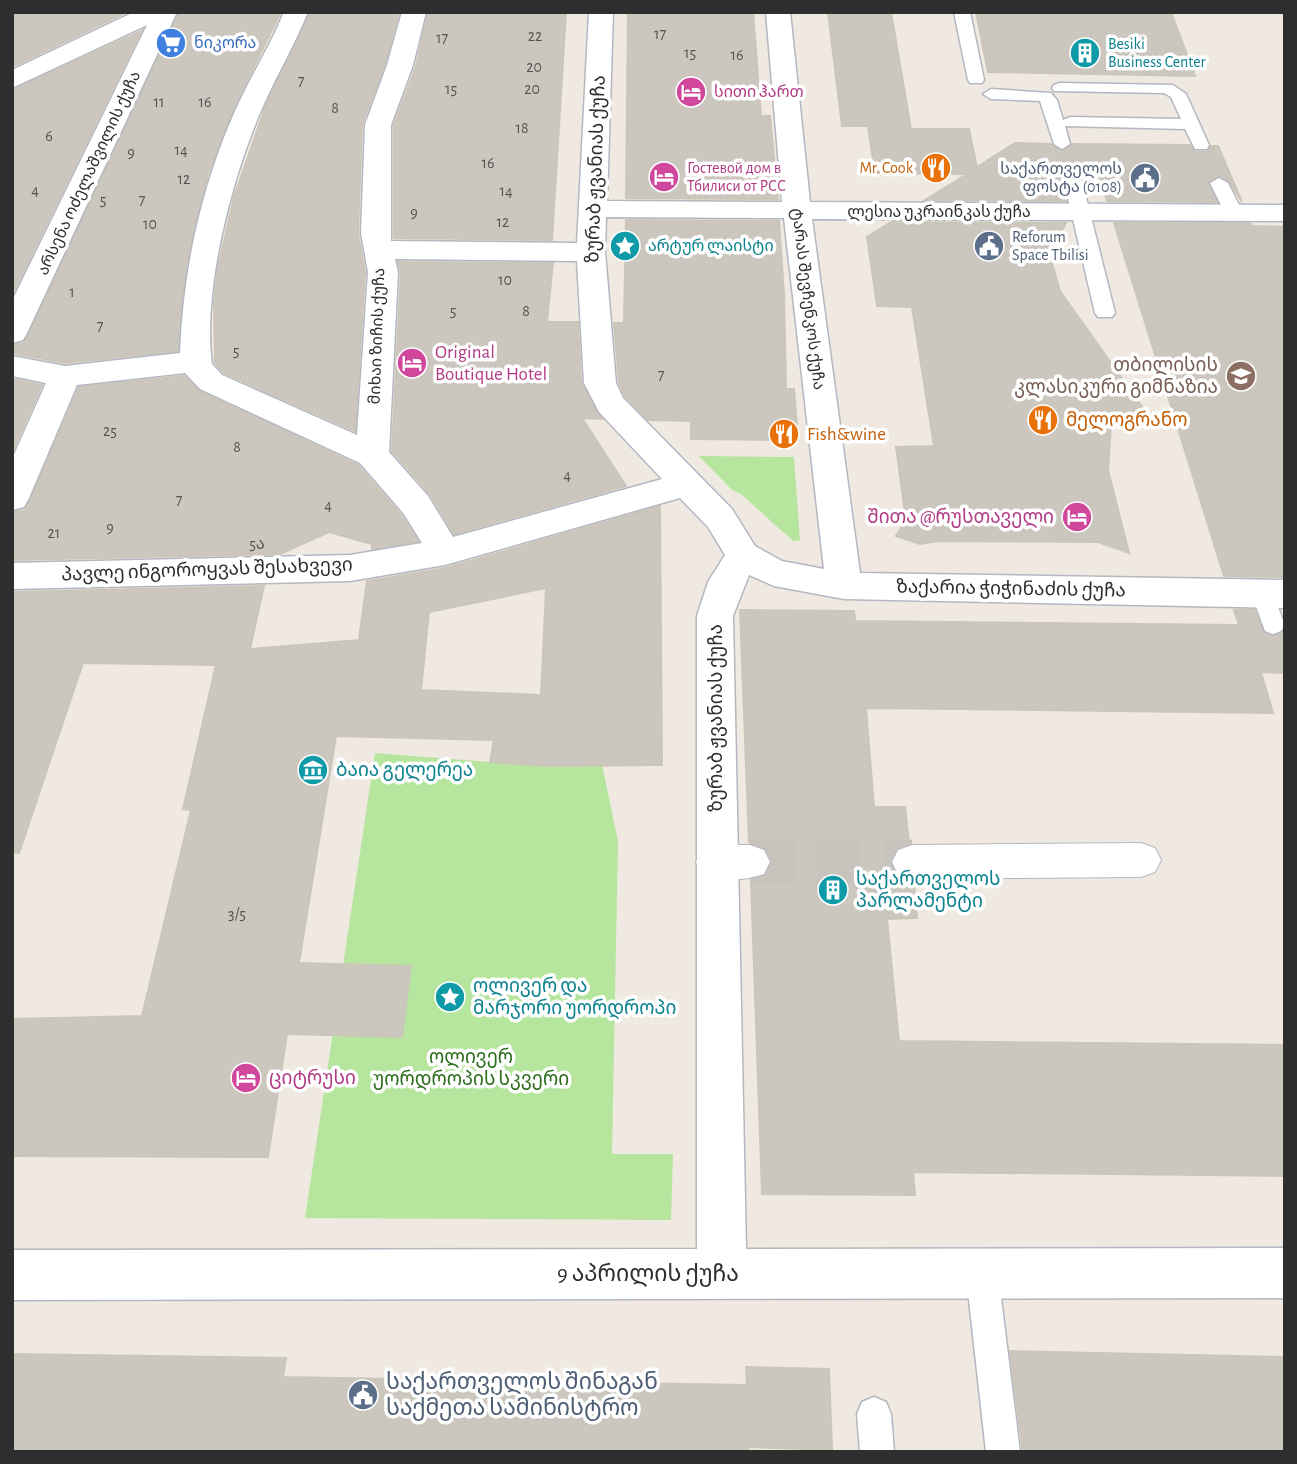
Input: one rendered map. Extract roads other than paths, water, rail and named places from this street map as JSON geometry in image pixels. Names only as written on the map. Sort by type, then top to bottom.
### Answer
[{"type":"street","points":[[12,80],[154,12]]},
{"type":"street","name":"არსენა ოძელაშვილის ქუჩა","points":[[12,333],[165,12]]},
{"type":"street","points":[[296,12],[284,45],[245,118],[231,157],[202,262],[196,362],[200,373],[211,382],[372,455],[416,505],[445,551]]},
{"type":"street","name":"მიხაი ზიჩის ქუჩა","points":[[372,455],[383,272],[375,233],[378,125],[400,65],[414,12]]},
{"type":"street","name":"ზურაბ ჟვანიას ქუჩა","points":[[601,12],[591,252],[600,383],[610,404],[720,517],[743,555],[726,582],[715,616],[733,862],[722,1274]]},
{"type":"street","name":"ტარას შევჩენკოს ქუჩა","points":[[778,12],[797,211],[844,586]]},
{"type":"street","name":"ლესია უკრაინკას ქუჩა","points":[[593,209],[1285,213]]},
{"type":"street","points":[[378,250],[591,252]]},
{"type":"street","points":[[12,366],[65,376],[196,362]]},
{"type":"street","points":[[12,498],[65,376]]},
{"type":"street","name":"პავლე ინგოროყვას შესახვევი","points":[[12,576],[350,568],[445,551],[686,484]]},
{"type":"street","name":"ზაქარია ჭიჭინაძის ქუჩა","points":[[743,555],[774,573],[844,586],[1273,604]]},
{"type":"street","points":[[912,862],[1141,860]]},
{"type":"street","name":"9 აპრილის ქუჩა","points":[[12,1275],[1285,1273]]},
{"type":"lane","points":[[962,12],[976,80]]},
{"type":"lane","points":[[1060,88],[1167,88],[1178,93],[1201,145]]},
{"type":"lane","points":[[991,94],[1045,96],[1049,100],[1062,144]]},
{"type":"lane","points":[[1070,122],[1191,124]]},
{"type":"lane","points":[[1073,181],[1083,212],[1105,313]]},
{"type":"lane","points":[[1219,183],[1234,213]]},
{"type":"lane","points":[[982,1273],[1003,1452]]},
{"type":"lane","points":[[874,1414],[877,1452]]},
{"type":"tunnel","points":[[750,862],[912,862]]},
{"type":"place","name":"ნიკორა","points":[[171,43]]},
{"type":"place","name":"Besiki Business Center","points":[[1085,53]]},
{"type":"place","name":"სითი ჰართ","points":[[691,92]]},
{"type":"place","name":"Mr. Cook","points":[[936,168]]},
{"type":"place","name":"Гостевой дом в Тбилиси от РСС","points":[[664,177]]},
{"type":"place","name":"საქართველოს ფოსტა (0108)","points":[[1145,178]]},
{"type":"place","name":"არტურ ლაისტი","points":[[625,246]]},
{"type":"place","name":"Reforum Space Tbilisi","points":[[989,246]]},
{"type":"place","name":"Original Boutique Hotel","points":[[412,363]]},
{"type":"place","name":"თბილისის კლასიკური გიმნაზია","points":[[1241,376]]},
{"type":"place","name":"მელოგრანო","points":[[1043,420]]},
{"type":"place","name":"Fish&wine","points":[[784,434]]},
{"type":"place","name":"შითა @რუსთაველი","points":[[1077,517]]},
{"type":"place","name":"ბაია გელერეა","points":[[313,770]]},
{"type":"place","name":"საქართველოს პარლამენტი","points":[[833,890]]},
{"type":"place","name":"ოლივერ და მარჯორი უორდროპი","points":[[450,997]]},
{"type":"place","name":"ციტრუსი","points":[[246,1078]]},
{"type":"place","name":"საქართველოს შინაგან საქმეთა სამინისტრო","points":[[363,1395]]},
{"type":"park label","name":"ოლივერ უორდროპის სკვერი","points":[[471,1068]]}]
